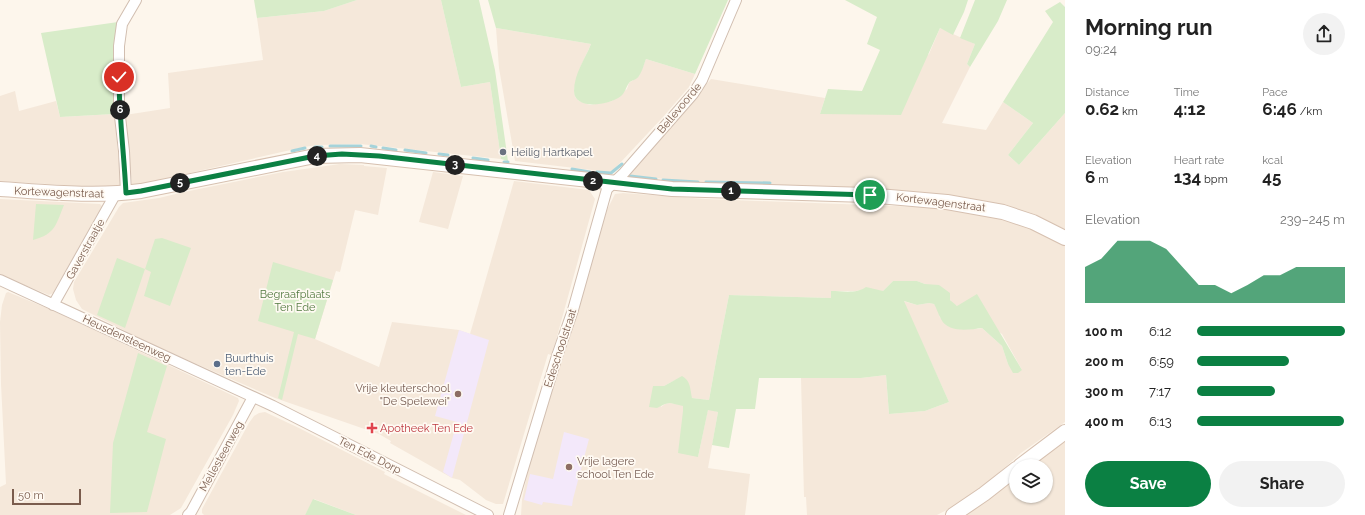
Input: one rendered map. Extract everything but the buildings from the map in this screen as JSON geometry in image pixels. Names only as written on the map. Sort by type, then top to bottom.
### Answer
[{"type":"street","points":[[121,193],[124,151],[119,108],[119,46],[122,24],[136,0]]},
{"type":"street","name":"Bellevoorde","points":[[613,183],[699,86],[736,0]]},
{"type":"street","name":"Kortewagenstraat","points":[[0,189],[72,193],[121,193],[141,191],[315,156],[342,154],[379,156],[685,190],[863,194],[947,202],[1003,212],[1033,222],[1065,238]]},
{"type":"street","name":"Edeschoolstraat","points":[[509,515],[557,356],[575,304],[607,189],[613,183]]},
{"type":"street","name":"Gaverstraatje","points":[[53,305],[121,193]]},
{"type":"street","name":"Heusdensteenweg","points":[[0,280],[253,397]]},
{"type":"street","name":"Mellesteenweg","points":[[191,514],[253,397]]},
{"type":"street","name":"Ten Ede Dorp","points":[[253,397],[312,425],[488,515]]},
{"type":"street","points":[[1029,459],[1065,432]]},
{"type":"street","points":[[952,515],[973,502],[1009,474]]},
{"type":"shaded area","points":[[357,0],[441,0],[461,87],[490,82],[501,159],[360,144],[318,145],[132,186],[125,115],[170,108],[168,73],[263,60],[257,18],[324,11]]},
{"type":"shaded area","points":[[496,28],[591,44],[580,68],[574,90],[575,97],[579,101],[590,105],[612,101],[627,89],[629,83],[639,76],[646,59],[695,74],[689,87],[663,117],[620,163],[609,172],[515,161],[499,68]]},
{"type":"shaded area","points":[[940,28],[975,44],[967,64],[970,67],[942,123],[986,130],[1003,102],[1033,123],[1008,155],[1019,165],[1065,113],[1065,229],[1029,213],[999,204],[919,192],[875,188],[706,184],[631,175],[630,173],[711,79],[825,98],[820,114],[929,54]]},
{"type":"shaded area","points":[[15,91],[19,111],[56,101],[60,117],[114,114],[122,186],[95,187],[0,181],[0,96]]},
{"type":"shaded area","points":[[340,164],[387,168],[378,215],[355,210],[340,272],[336,271],[315,339],[379,367],[392,322],[459,330],[470,334],[514,181],[589,190],[595,199],[556,340],[551,355],[548,354],[503,504],[496,504],[486,500],[460,480],[452,478],[390,443],[391,441],[379,434],[275,398],[155,346],[82,309],[76,300],[73,289],[74,282],[119,207],[123,203],[159,198],[283,172]]},
{"type":"shaded area","points":[[433,172],[463,176],[448,229],[419,222]]},
{"type":"shaded area","points":[[623,193],[706,199],[921,207],[959,211],[995,217],[1020,224],[1065,245],[1065,422],[1014,459],[1009,459],[1009,464],[993,478],[958,504],[937,515],[807,515],[806,497],[804,497],[801,378],[861,378],[886,375],[889,414],[925,411],[949,402],[903,301],[917,305],[929,303],[934,304],[938,310],[940,318],[978,329],[982,328],[1002,346],[1008,364],[1022,370],[1002,334],[952,303],[949,298],[917,281],[893,281],[883,291],[831,291],[831,298],[729,295],[709,400],[692,398],[675,380],[664,386],[661,407],[670,403],[683,405],[683,411],[698,457],[708,409],[718,412],[708,468],[750,474],[745,515],[521,515],[522,500],[528,470],[607,210],[615,194]]},
{"type":"shaded area","points":[[0,199],[100,204],[103,207],[53,293],[49,295],[0,275]]},
{"type":"shaded area","points":[[8,292],[54,311],[238,398],[239,401],[233,415],[181,508],[170,515],[0,515],[0,487],[6,484],[1,384],[0,322],[2,305],[6,293]]},
{"type":"shaded area","name":"Vrije kleuterschool \"De Spelewei\"","points":[[459,330],[489,340],[452,478],[443,472],[457,422],[435,416]]},
{"type":"shaded area","points":[[265,412],[385,472],[384,474],[466,515],[356,515],[314,499],[305,515],[204,515],[202,513],[202,509],[249,423],[254,416]]},
{"type":"shaded area","name":"Vrije lagere school Ten Ede","points":[[564,432],[589,439],[572,506],[543,502],[542,505],[524,500],[530,474],[553,479]]},
{"type":"shaded area","points":[[1065,440],[1065,515],[966,515],[1009,483],[1009,503],[1053,503],[1053,459],[1040,459]]},
{"type":"green space","points":[[254,0],[357,0],[324,11],[257,18]]},
{"type":"green space","points":[[441,0],[479,0],[495,70],[508,161],[501,159],[490,82],[461,87]]},
{"type":"green space","points":[[488,0],[728,0],[695,74],[646,59],[639,76],[629,83],[621,96],[601,104],[586,104],[576,97],[574,85],[591,44],[496,28]]},
{"type":"green space","points":[[845,0],[968,0],[953,35],[940,28],[901,115],[820,114],[828,89],[862,91],[880,50],[867,44],[877,17]]},
{"type":"green space","points":[[975,0],[1007,0],[998,21],[970,67],[967,64],[975,44],[960,38]]},
{"type":"green space","points":[[1060,2],[1065,7],[1065,113],[1019,165],[1008,155],[1033,123],[1003,102],[1053,22],[1045,11]]},
{"type":"green space","points":[[118,22],[113,60],[114,114],[60,117],[41,33]]},
{"type":"green space","points":[[36,204],[64,205],[57,223],[51,231],[41,238],[33,240]]},
{"type":"green space","points":[[162,238],[191,248],[170,306],[144,296],[151,272],[145,269],[155,239]]},
{"type":"green space","points":[[117,258],[145,269],[125,328],[97,315]]},
{"type":"green space","name":"Begraafplaats Ten Ede","points":[[273,262],[333,280],[315,339],[298,334],[282,400],[278,398],[294,332],[258,321]]},
{"type":"green space","points":[[893,281],[917,281],[925,284],[939,285],[950,293],[950,300],[957,306],[977,294],[1022,370],[1018,373],[1013,373],[1008,364],[1002,346],[982,328],[965,330],[953,329],[944,323],[934,304],[929,303],[917,305],[904,301],[949,402],[925,411],[889,414],[886,375],[861,378],[759,378],[755,409],[736,409],[729,448],[712,445],[718,412],[708,410],[698,457],[678,453],[683,406],[670,403],[657,408],[649,407],[653,386],[664,386],[682,376],[689,383],[692,398],[709,400],[729,295],[831,298],[831,291],[858,291],[866,287],[883,291]]},
{"type":"green space","points":[[138,353],[167,366],[147,432],[166,439],[147,512],[110,513],[113,443]]},
{"type":"green space","points":[[313,499],[356,515],[305,515]]},
{"type":"waterway","points":[[330,146],[361,146]]},
{"type":"waterway","points":[[371,146],[376,147]]},
{"type":"waterway","points":[[315,147],[322,147]]},
{"type":"waterway","points":[[292,151],[305,148]]},
{"type":"waterway","points":[[383,148],[396,150]]},
{"type":"waterway","points":[[405,150],[426,153]]},
{"type":"waterway","points":[[439,154],[448,155]]},
{"type":"waterway","points":[[473,158],[488,160]]},
{"type":"waterway","points":[[597,172],[611,173],[622,164]]},
{"type":"waterway","points":[[572,169],[590,172]]},
{"type":"waterway","points":[[630,176],[656,179]]},
{"type":"waterway","points":[[663,180],[698,182]]},
{"type":"waterway","points":[[706,182],[770,183]]},
{"type":"place","name":"Heilig Hartkapel","points":[[503,152]]},
{"type":"place","name":"Buurthuis ten-Ede","points":[[217,364]]},
{"type":"place","name":"Vrije kleuterschool \"De Spelewei\"","points":[[458,394]]},
{"type":"place","name":"Apotheek Ten Ede","points":[[372,428]]},
{"type":"place","name":"Vrije lagere school Ten Ede","points":[[569,467]]},
{"type":"route","points":[[119,77],[119,108],[124,151],[126,193],[315,156],[342,154],[379,156],[672,189],[870,195]]}]
